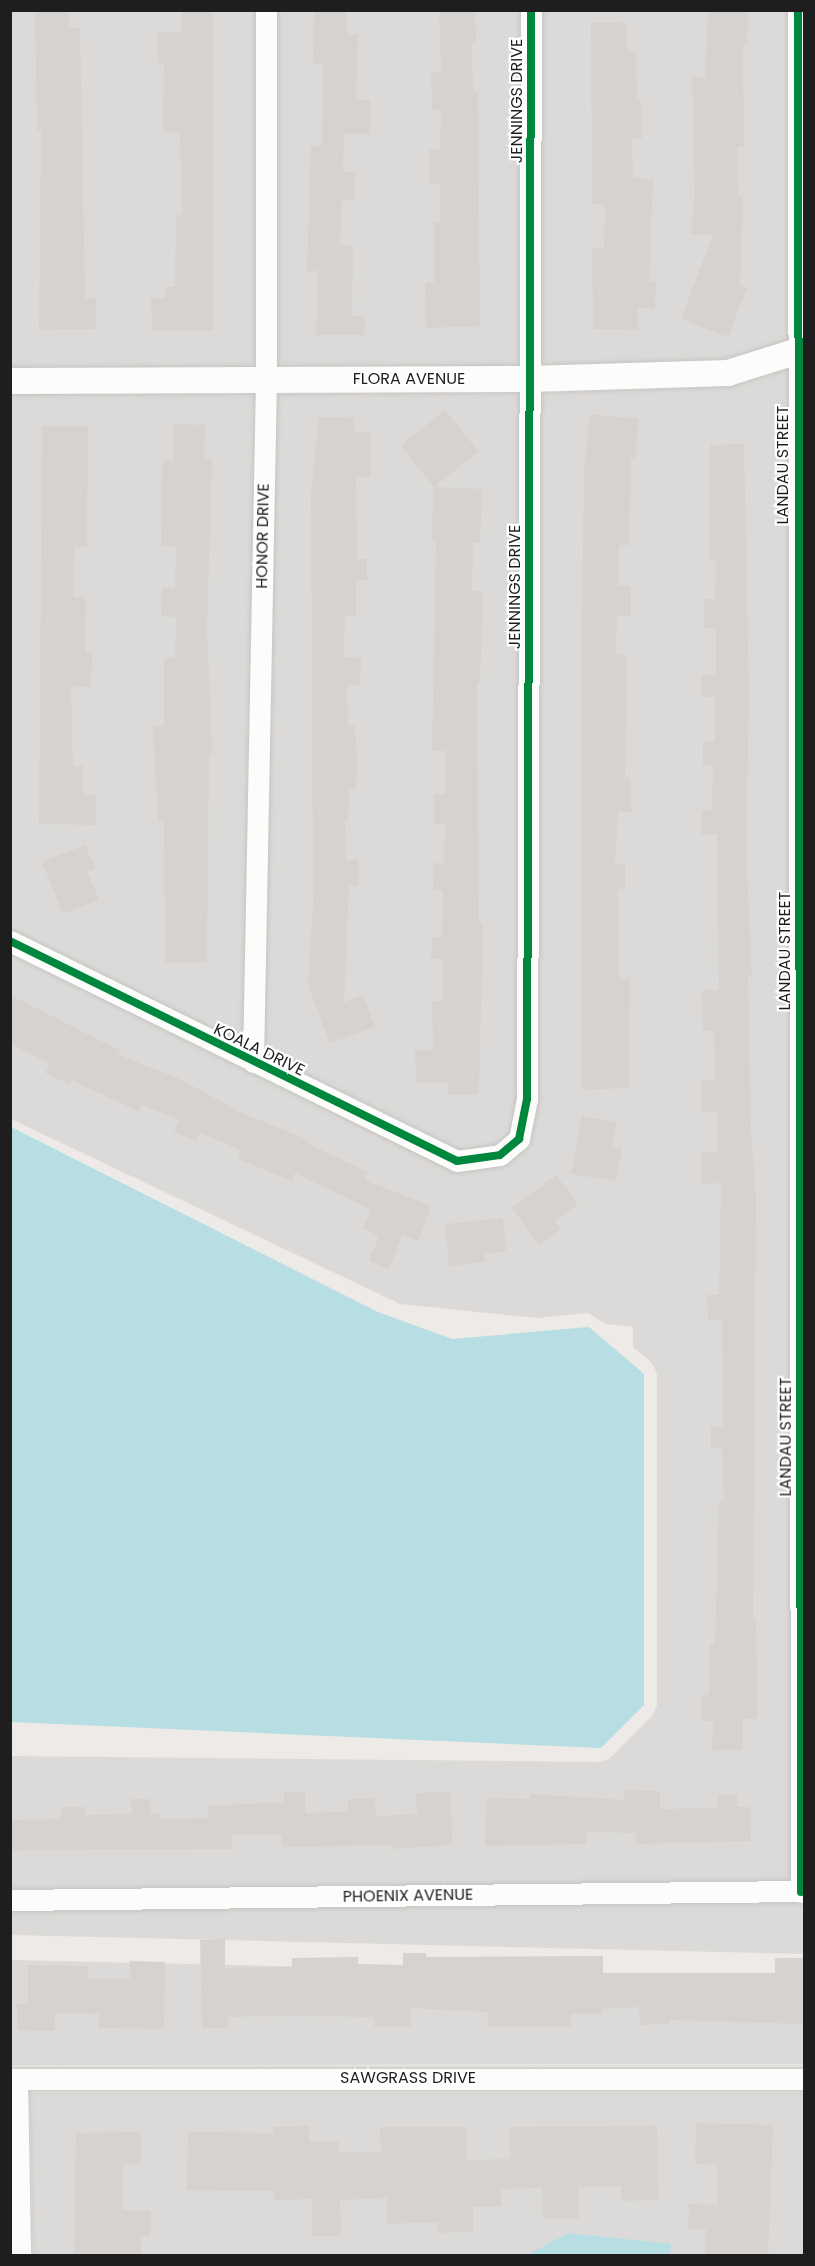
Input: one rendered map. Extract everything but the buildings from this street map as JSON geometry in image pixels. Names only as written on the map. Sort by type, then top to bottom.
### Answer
[{"type":"street","name":"HONOR DRIVE","points":[[253,1062],[266,379],[266,10]]},
{"type":"street","name":"JENNINGS DRIVE","points":[[500,1155],[519,1139],[527,1099],[531,10]]},
{"type":"street","name":"LANDAU STREET","points":[[798,10],[803,1891]]},
{"type":"street","name":"FLORA AVENUE","points":[[10,381],[529,379],[728,373],[800,351]]},
{"type":"street","name":"KOALA DRIVE","points":[[10,941],[457,1161],[500,1155]]},
{"type":"street","name":"PHOENIX AVENUE","points":[[10,1900],[803,1891]]},
{"type":"street","name":"SAWGRASS DRIVE","points":[[14,2079],[804,2079]]},
{"type":"street","points":[[14,2079],[20,2256]]},
{"type":"shaded area","points":[[11,11],[804,11],[804,1954],[11,1935],[11,1756],[600,1762],[609,1759],[652,1716],[657,1705],[657,1374],[652,1363],[633,1347],[633,1327],[606,1324],[588,1313],[537,1318],[400,1304],[11,1119],[11,394],[529,393],[693,388],[11,391]]},
{"type":"shaded area","points":[[10,1960],[804,1978],[804,2064],[11,2065]]},
{"type":"shaded area","points":[[30,2093],[804,2093],[804,2255],[669,2255],[672,2245],[568,2233],[527,2256],[33,2255]]},
{"type":"water","points":[[11,1127],[378,1312],[452,1339],[589,1327],[644,1374],[644,1705],[601,1748],[11,1722]]},
{"type":"water","points":[[568,2233],[672,2244],[669,2255],[527,2255]]},
{"type":"cycle path","points":[[10,941],[457,1161],[500,1155],[519,1139],[527,1099],[531,10]]},
{"type":"cycle path","points":[[798,10],[801,1892]]}]
